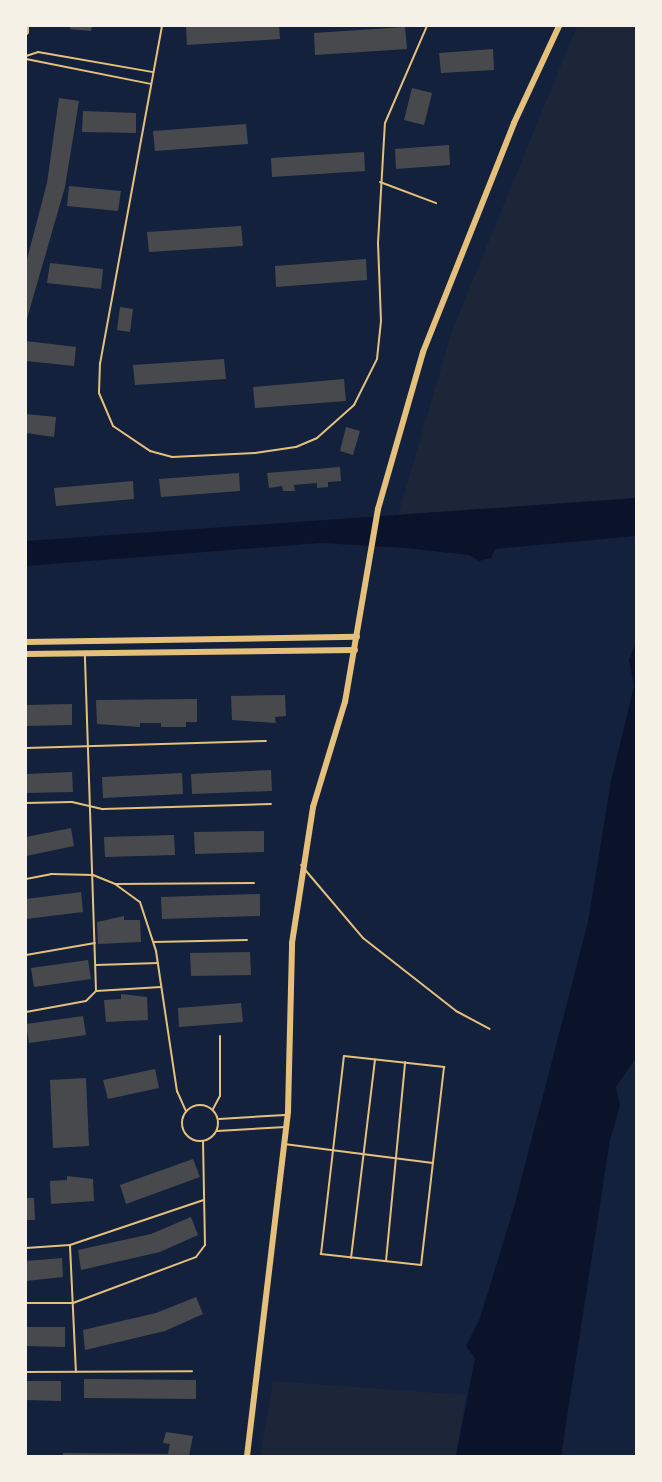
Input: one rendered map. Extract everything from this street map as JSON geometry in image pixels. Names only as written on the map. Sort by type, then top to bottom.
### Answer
[{"type":"street","points":[[26,32],[27,26]]},
{"type":"street","points":[[248,1456],[288,1115],[292,943],[301,866],[313,807],[345,702],[357,637],[367,558],[378,508],[423,352],[514,123],[558,26]]},
{"type":"street","points":[[26,642],[357,637]]},
{"type":"street","points":[[26,654],[355,650]]},
{"type":"lane","points":[[162,26],[99,363],[99,393],[113,426],[150,451],[172,457],[255,453],[296,447],[317,438],[354,405],[377,359],[381,321],[378,243],[380,182],[385,123],[427,26]]},
{"type":"lane","points":[[26,58],[38,52],[153,72]]},
{"type":"lane","points":[[26,58],[151,84]]},
{"type":"lane","points":[[380,182],[436,203]]},
{"type":"lane","points":[[85,653],[96,991]]},
{"type":"lane","points":[[26,748],[266,741]]},
{"type":"lane","points":[[26,803],[72,802],[90,806],[271,804]]},
{"type":"lane","points":[[301,866],[363,938],[456,1011],[490,1029]]},
{"type":"lane","points":[[26,879],[51,874],[93,875],[115,884],[140,902],[158,963],[177,1091],[186,1111],[182,1123],[186,1135],[203,1141]]},
{"type":"lane","points":[[115,884],[254,883]]},
{"type":"lane","points":[[153,942],[247,940]]},
{"type":"lane","points":[[26,955],[95,943]]},
{"type":"lane","points":[[96,965],[158,963]]},
{"type":"lane","points":[[26,1012],[86,1001],[96,991],[161,987]]},
{"type":"lane","points":[[213,1109],[220,1096],[220,1036]]},
{"type":"lane","points":[[344,1056],[375,1059],[444,1067],[422,1265],[321,1254],[344,1056]]},
{"type":"lane","points":[[351,1258],[375,1059]]},
{"type":"lane","points":[[386,1261],[405,1062]]},
{"type":"lane","points":[[186,1111],[197,1105],[213,1109],[219,1119],[217,1131]]},
{"type":"lane","points":[[219,1119],[288,1115]]},
{"type":"lane","points":[[203,1141],[217,1131],[286,1127]]},
{"type":"lane","points":[[26,1304],[73,1303],[196,1257],[204,1245],[203,1141]]},
{"type":"lane","points":[[284,1144],[433,1163]]},
{"type":"lane","points":[[26,1248],[70,1245],[204,1200]]},
{"type":"lane","points":[[70,1245],[76,1372]]},
{"type":"lane","points":[[26,1372],[192,1371]]},
{"type":"shaded area","points":[[577,26],[636,26],[636,498],[398,515],[452,331]]},
{"type":"shaded area","points":[[636,498],[636,536],[495,549],[491,558],[479,561],[469,555],[405,548],[321,543],[26,566],[26,541]]},
{"type":"shaded area","points":[[636,643],[636,1058],[616,1087],[620,1106],[610,1140],[561,1456],[456,1456],[475,1358],[466,1346],[480,1318],[514,1207],[588,922],[611,781],[634,686],[629,660]]},
{"type":"shaded area","points":[[273,1381],[466,1395],[456,1456],[260,1456]]},
{"type":"building","points":[[71,26],[92,26],[91,31],[70,29]]},
{"type":"building","points":[[186,26],[279,26],[280,39],[187,45]]},
{"type":"building","points":[[405,27],[407,49],[315,55],[314,33]]},
{"type":"building","points":[[493,49],[494,70],[441,73],[439,53]]},
{"type":"building","points":[[412,88],[432,93],[424,125],[404,120]]},
{"type":"building","points":[[59,98],[79,101],[65,187],[26,322],[26,263],[47,183]]},
{"type":"building","points":[[83,111],[136,113],[136,133],[82,132]]},
{"type":"building","points":[[246,124],[248,144],[155,151],[153,131]]},
{"type":"building","points":[[449,145],[450,165],[396,169],[395,149]]},
{"type":"building","points":[[364,152],[365,171],[272,177],[271,158]]},
{"type":"building","points":[[69,186],[121,191],[118,211],[67,206]]},
{"type":"building","points":[[241,226],[243,246],[149,252],[147,232]]},
{"type":"building","points":[[366,259],[367,280],[276,287],[275,266]]},
{"type":"building","points":[[50,263],[103,269],[101,289],[47,283]]},
{"type":"building","points":[[120,307],[133,309],[130,332],[117,330]]},
{"type":"building","points":[[26,341],[76,347],[74,366],[26,361]]},
{"type":"building","points":[[224,359],[226,379],[135,385],[133,365]]},
{"type":"building","points":[[344,379],[346,401],[255,408],[253,387]]},
{"type":"building","points":[[26,414],[56,417],[54,437],[26,433]]},
{"type":"building","points":[[346,427],[360,431],[353,455],[340,451]]},
{"type":"building","points":[[340,467],[341,481],[328,482],[328,487],[317,488],[317,483],[294,485],[295,491],[283,491],[282,486],[269,488],[267,473]]},
{"type":"building","points":[[239,473],[240,491],[161,497],[159,479]]},
{"type":"building","points":[[133,481],[134,499],[56,506],[54,488]]},
{"type":"building","points":[[285,695],[286,716],[275,717],[276,723],[232,720],[231,696]]},
{"type":"building","points":[[197,699],[197,722],[186,722],[186,727],[161,727],[161,723],[140,723],[140,727],[97,724],[96,700]]},
{"type":"building","points":[[72,704],[72,725],[26,726],[26,705]]},
{"type":"building","points":[[271,770],[272,791],[192,794],[191,774]]},
{"type":"building","points":[[72,772],[73,792],[26,793],[26,774]]},
{"type":"building","points":[[182,773],[183,794],[103,798],[102,777]]},
{"type":"building","points":[[71,828],[74,846],[26,856],[26,837]]},
{"type":"building","points":[[264,831],[264,852],[195,854],[194,832]]},
{"type":"building","points":[[174,835],[175,855],[105,857],[104,837]]},
{"type":"building","points":[[81,892],[83,912],[26,919],[26,899]]},
{"type":"building","points":[[260,894],[260,916],[162,919],[161,897]]},
{"type":"building","points":[[124,916],[124,920],[140,920],[141,942],[98,944],[97,922]]},
{"type":"building","points":[[250,952],[251,975],[191,976],[190,953]]},
{"type":"building","points":[[88,960],[91,979],[34,987],[31,968]]},
{"type":"building","points":[[121,994],[147,997],[148,1020],[106,1022],[104,1000],[121,999]]},
{"type":"building","points":[[241,1003],[243,1022],[179,1027],[178,1008]]},
{"type":"building","points":[[83,1016],[86,1035],[29,1043],[26,1024]]},
{"type":"building","points":[[155,1069],[159,1088],[108,1099],[103,1080]]},
{"type":"building","points":[[86,1078],[89,1146],[53,1148],[50,1080]]},
{"type":"building","points":[[193,1159],[200,1177],[126,1204],[120,1185]]},
{"type":"building","points":[[67,1176],[93,1179],[94,1201],[51,1204],[50,1181],[67,1180]]},
{"type":"building","points":[[26,1198],[34,1198],[35,1220],[26,1220]]},
{"type":"building","points":[[191,1217],[198,1235],[160,1252],[81,1270],[78,1250],[151,1234]]},
{"type":"building","points":[[62,1258],[63,1277],[26,1281],[26,1261]]},
{"type":"building","points":[[196,1297],[203,1314],[165,1331],[85,1350],[83,1330],[156,1313]]},
{"type":"building","points":[[26,1327],[65,1327],[65,1347],[26,1346]]},
{"type":"building","points":[[84,1379],[196,1380],[196,1399],[84,1398]]},
{"type":"building","points":[[26,1381],[61,1381],[61,1401],[26,1400]]},
{"type":"building","points":[[166,1432],[193,1436],[189,1456],[63,1456],[63,1453],[168,1454],[170,1444],[163,1443]]}]
